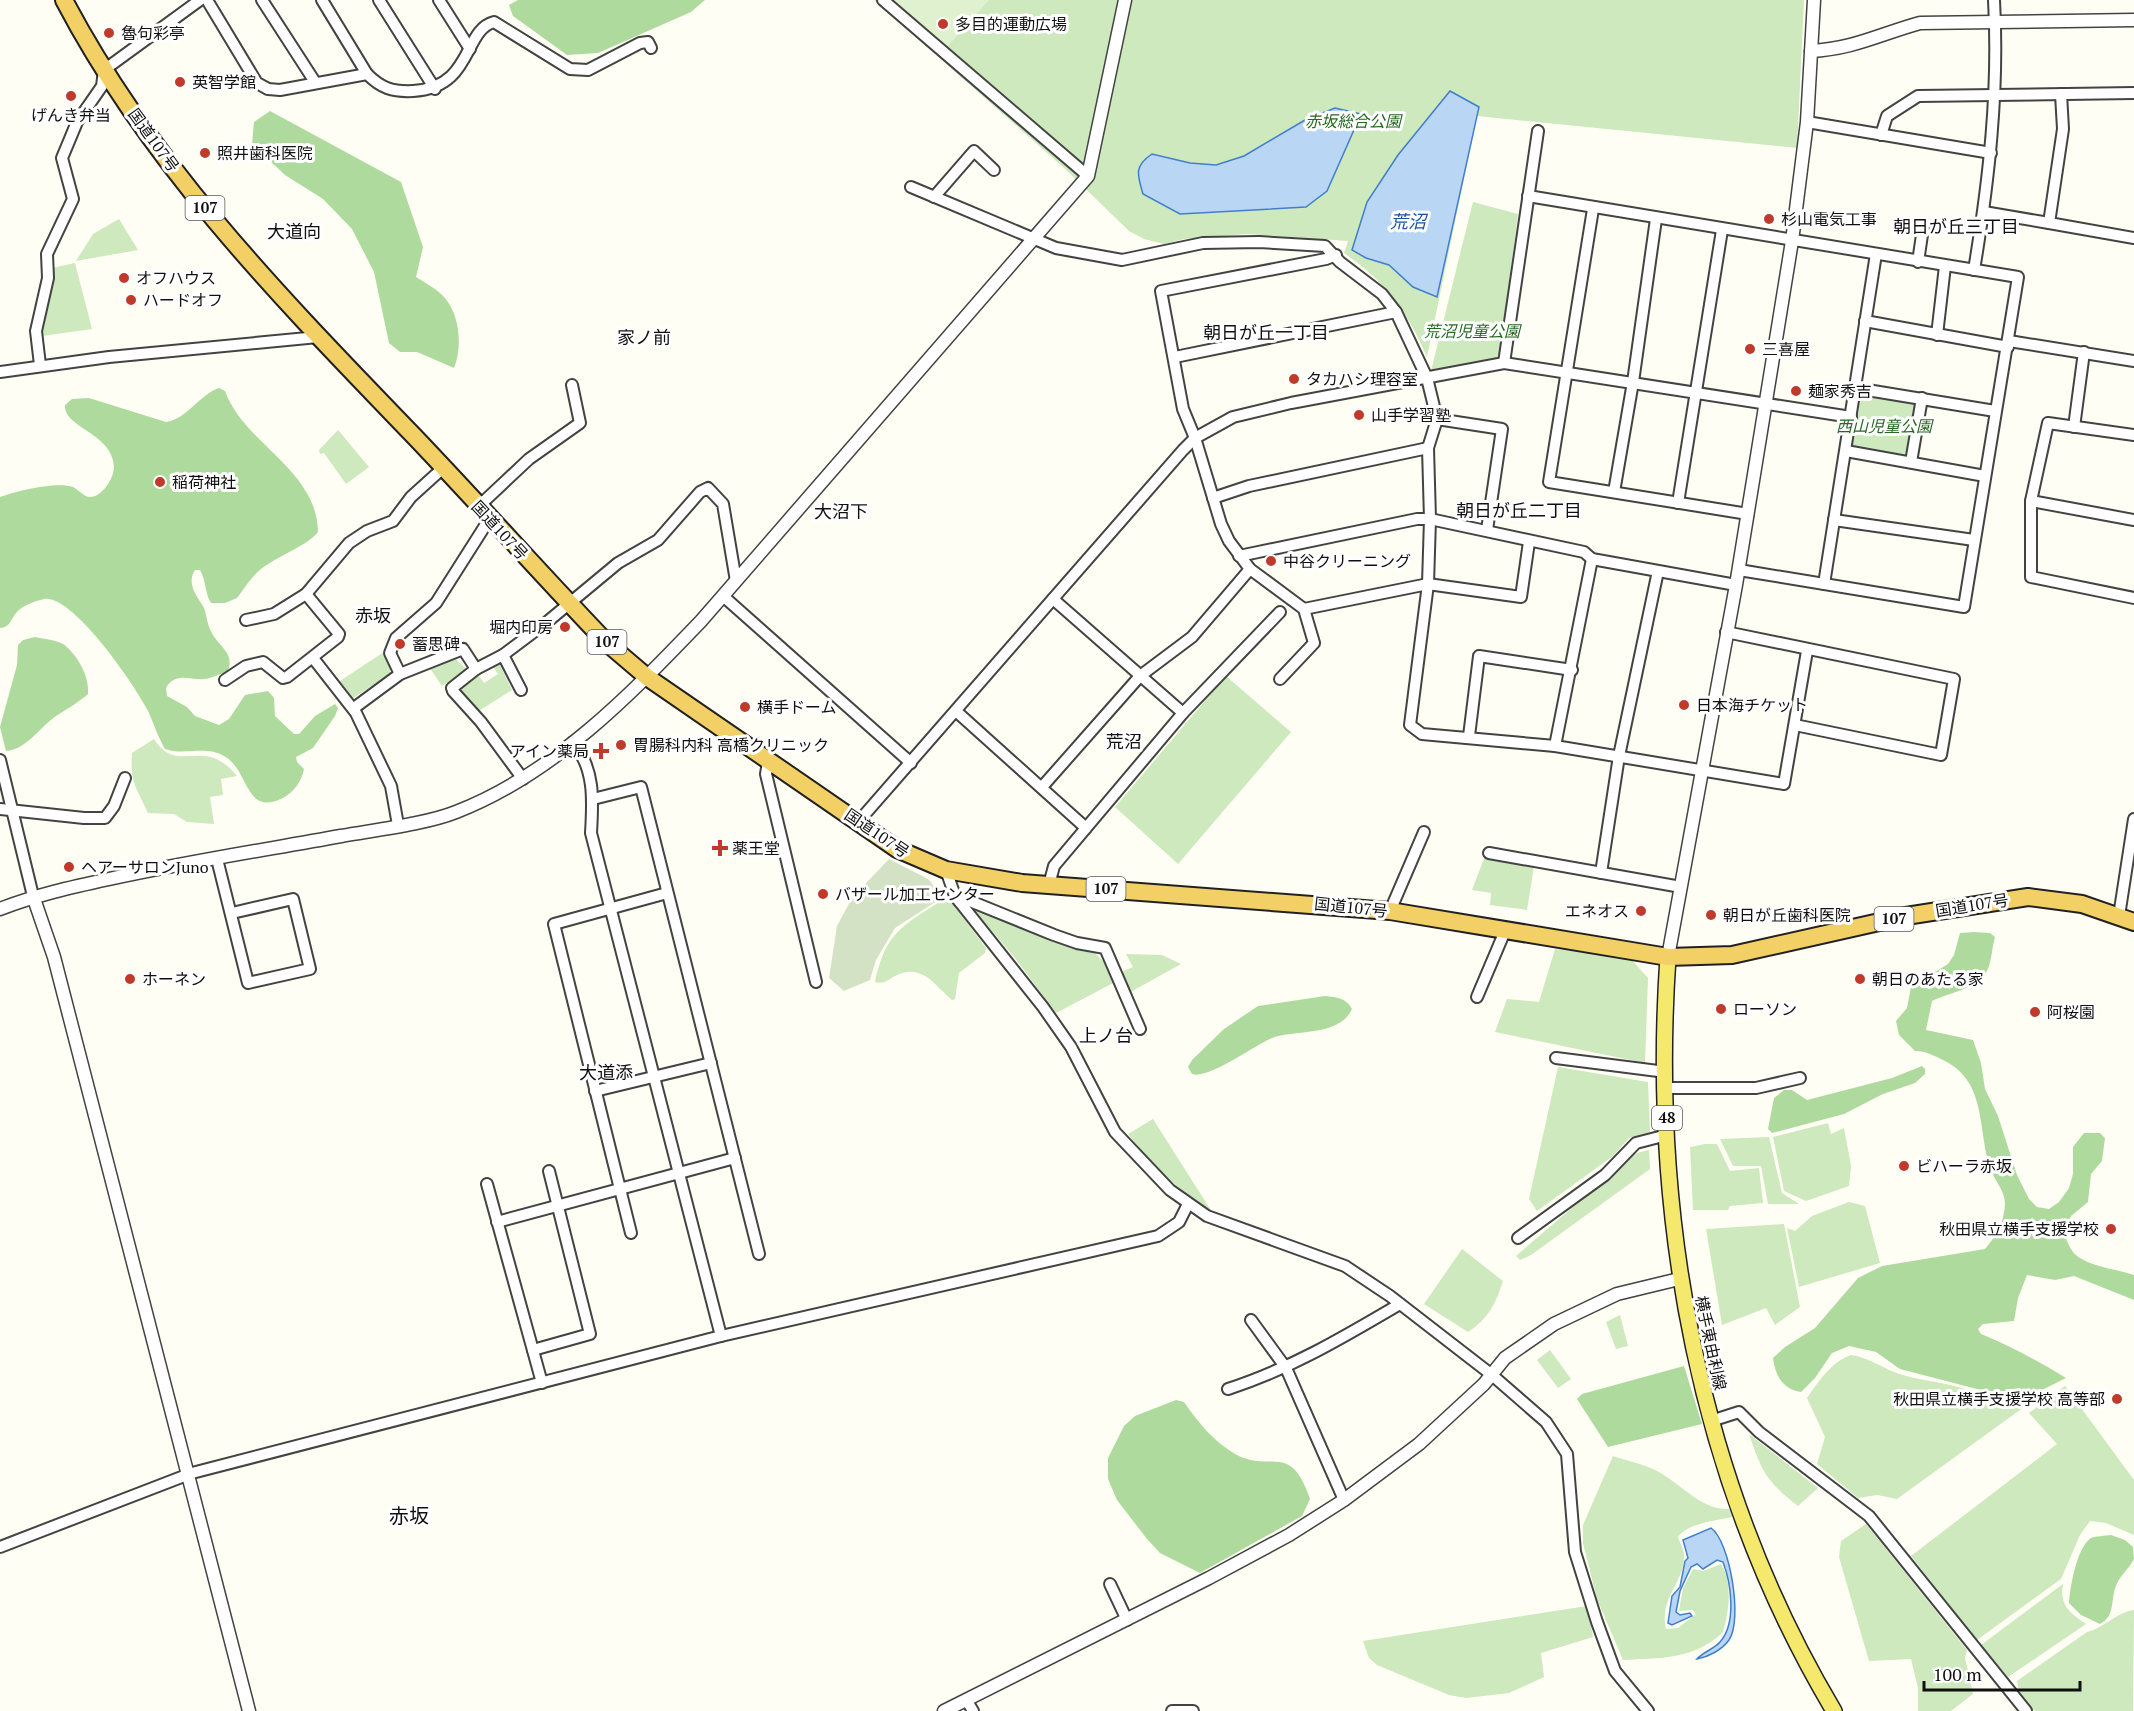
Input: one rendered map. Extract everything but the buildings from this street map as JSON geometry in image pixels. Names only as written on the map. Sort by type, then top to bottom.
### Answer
[{"type":"highway","name":"国道107号","points":[[64,0],[104,70],[170,165],[235,245],[318,337],[607,643],[647,677],[897,849],[946,870],[992,879],[1390,911],[1668,957],[1732,955],[1906,916],[2028,897],[2082,904],[2127,919]]},
{"type":"main road","name":"横手東由利線","points":[[1668,957],[1665,1008],[1667,1135],[1679,1279],[1695,1361],[1711,1421],[1758,1559],[1780,1612],[1834,1711]]},
{"type":"street","points":[[178,0],[182,12]]},
{"type":"street","points":[[40,365],[36,331],[48,278],[47,254],[73,199],[62,158],[77,122],[102,86],[104,70],[200,0]]},
{"type":"street","points":[[207,0],[257,83],[268,89],[280,90],[366,74]]},
{"type":"street","points":[[262,0],[315,82]]},
{"type":"street","points":[[322,0],[366,74],[381,87],[398,91],[435,88],[449,80],[484,28],[494,22],[570,69],[588,70],[640,43],[648,42],[651,48]]},
{"type":"street","points":[[379,0],[435,88]]},
{"type":"street","points":[[439,0],[470,49]]},
{"type":"street","points":[[882,0],[1088,176]]},
{"type":"street","points":[[0,909],[33,896],[165,866],[217,859],[454,813],[524,779],[573,742],[647,677],[723,596],[1088,176],[1125,0]]},
{"type":"street","points":[[1668,957],[1739,570],[1792,242],[1807,122],[1814,0]]},
{"type":"street","points":[[1974,270],[1991,153],[1995,94],[1994,0]]},
{"type":"street","points":[[1811,51],[1851,47],[1920,23],[2134,20]]},
{"type":"street","points":[[1881,135],[1887,116],[1918,96],[2134,93]]},
{"type":"street","points":[[2049,223],[2063,129],[2061,94]]},
{"type":"street","points":[[1807,122],[1991,153]]},
{"type":"street","points":[[1504,363],[1538,131]]},
{"type":"street","points":[[934,197],[974,151],[994,170]]},
{"type":"street","points":[[911,188],[1056,248],[1122,260],[1203,243],[1325,246],[1340,261],[1382,294],[1396,312],[1427,378],[1437,419],[1428,448],[1430,519],[1428,584],[1410,725],[1422,734],[1469,736],[1555,746],[1784,784],[1807,651]]},
{"type":"street","points":[[1528,196],[1593,209],[2018,278],[1964,608],[1739,570]]},
{"type":"street","points":[[1593,209],[1549,482],[1748,514]]},
{"type":"street","points":[[1984,212],[2134,238]]},
{"type":"street","points":[[1614,492],[1633,382],[1656,219]]},
{"type":"street","points":[[1917,227],[1923,228],[1918,262]]},
{"type":"street","points":[[1678,503],[1722,230]]},
{"type":"street","points":[[1824,584],[1876,254]]},
{"type":"street","points":[[1280,680],[1314,642],[1304,609],[1251,569],[1239,556],[1221,524],[1196,438],[1183,409],[1161,291],[1326,259],[1336,255]]},
{"type":"street","points":[[1937,335],[1945,266]]},
{"type":"street","points":[[1174,357],[1396,312]]},
{"type":"street","points":[[1865,321],[1937,335],[2084,352],[2134,361]]},
{"type":"street","points":[[0,372],[40,365],[318,337]]},
{"type":"street","points":[[2074,427],[2084,352]]},
{"type":"street","points":[[859,821],[1196,438],[1233,417],[1504,363],[1851,417]]},
{"type":"street","points":[[400,674],[390,653],[396,638],[436,603],[484,512],[529,459],[580,423],[572,385]]},
{"type":"street","points":[[1855,388],[1995,411]]},
{"type":"street","points":[[1911,462],[1922,398]]},
{"type":"street","points":[[1437,419],[1502,429],[1487,531]]},
{"type":"street","points":[[2134,435],[2048,423],[2031,501],[2031,577],[2134,598]]},
{"type":"street","points":[[1214,498],[1249,486],[1428,448]]},
{"type":"street","points":[[1846,451],[1984,476]]},
{"type":"street","points":[[246,620],[274,614],[306,594],[349,543],[367,531],[393,520],[411,497],[443,468]]},
{"type":"street","points":[[524,779],[452,688],[476,669],[503,655],[618,563],[658,540],[700,492],[708,488],[723,504],[736,581]]},
{"type":"street","points":[[2031,501],[2134,520]]},
{"type":"street","points":[[1239,556],[1417,519],[1430,519],[1584,552],[1592,559],[1736,585]]},
{"type":"street","points":[[1834,520],[1974,540]]},
{"type":"street","points":[[1304,609],[1428,584],[1521,597],[1529,542]]},
{"type":"street","points":[[1555,746],[1572,670],[1592,559]]},
{"type":"street","points":[[1042,787],[1140,676],[1192,637],[1251,569]]},
{"type":"street","points":[[1601,873],[1619,756],[1658,571]]},
{"type":"street","points":[[225,680],[246,666],[263,662],[283,678],[313,658],[339,634],[306,594]]},
{"type":"street","points":[[723,596],[911,763]]},
{"type":"street","points":[[1053,599],[1183,713]]},
{"type":"street","points":[[1049,885],[1054,866],[1183,713],[1280,612]]},
{"type":"street","points":[[1726,632],[1807,651],[1954,679],[1941,755],[1795,725]]},
{"type":"street","points":[[354,708],[400,674],[463,649],[476,669]]},
{"type":"street","points":[[503,655],[521,690]]},
{"type":"street","points":[[1469,736],[1479,656],[1572,670]]},
{"type":"street","points":[[313,658],[354,708],[392,786],[398,825]]},
{"type":"street","points":[[957,712],[1086,828]]},
{"type":"street","points":[[573,742],[583,754],[593,790],[591,833],[721,1336]]},
{"type":"street","points":[[0,760],[33,896],[54,957],[249,1711]]},
{"type":"street","points":[[768,762],[766,774],[816,982]]},
{"type":"street","points":[[0,809],[105,818],[114,806],[125,778]]},
{"type":"street","points":[[593,799],[641,787],[759,1254]]},
{"type":"street","points":[[2127,919],[2134,819]]},
{"type":"street","points":[[1390,911],[1424,832]]},
{"type":"street","points":[[1489,853],[1681,887]]},
{"type":"street","points":[[217,859],[248,983],[310,969],[293,899],[232,913]]},
{"type":"street","points":[[946,870],[959,901],[1043,1007],[1071,1047],[1115,1132],[1149,1170],[1188,1204],[1207,1216],[1345,1266],[1400,1304],[1492,1375],[1546,1422],[1567,1454],[1575,1552],[1597,1622],[1615,1671],[1648,1711]]},
{"type":"street","points":[[631,1233],[554,924],[667,893]]},
{"type":"street","points":[[959,901],[970,901],[1077,943],[1105,948],[1140,1029]]},
{"type":"street","points":[[1477,997],[1505,931]]},
{"type":"street","points":[[1556,1058],[1666,1072]]},
{"type":"street","points":[[595,1091],[711,1063]]},
{"type":"street","points":[[1666,1088],[1756,1089],[1800,1078]]},
{"type":"street","points":[[1518,1238],[1605,1175],[1636,1143],[1667,1135]]},
{"type":"street","points":[[497,1222],[557,1204],[735,1158]]},
{"type":"street","points":[[533,1350],[590,1334],[549,1171]]},
{"type":"street","points":[[487,1184],[542,1383]]},
{"type":"street","points":[[0,1547],[188,1474],[721,1336],[1158,1236],[1179,1222],[1188,1204]]},
{"type":"street","points":[[944,1711],[970,1706],[1289,1535],[1344,1500],[1419,1444],[1492,1375],[1505,1358],[1523,1344],[1583,1309],[1617,1294],[1679,1279]]},
{"type":"street","points":[[1228,1389],[1286,1368],[1331,1345],[1400,1304]]},
{"type":"street","points":[[1251,1320],[1286,1368],[1344,1500]]},
{"type":"street","points":[[1711,1421],[1739,1412],[1759,1432],[1869,1516],[2026,1711]]},
{"type":"street","points":[[1110,1584],[1127,1620]]},
{"type":"street","points":[[1172,1711],[1193,1711]]},
{"type":"green space","points":[[518,0],[705,0],[691,12],[598,53],[567,55],[513,16],[509,5]]},
{"type":"green space","name":"赤坂総合公園","points":[[874,0],[1804,0],[1797,148],[1477,116],[1427,357],[1412,325],[1394,299],[1372,275],[1344,253],[1348,241],[1247,234],[1184,239],[1164,244],[1144,239],[1129,231],[1063,167]]},
{"type":"green space","name":"多目的運動広場","points":[[892,0],[989,0],[947,47]]},
{"type":"green space","points":[[270,111],[401,182],[423,247],[416,277],[447,300],[456,318],[459,339],[454,368],[417,352],[400,352],[389,343],[374,272],[352,229],[323,199],[285,175],[252,144],[254,122]]},
{"type":"green space","name":"荒沼児童公園","points":[[1473,202],[1518,214],[1500,353],[1495,359],[1431,371]]},
{"type":"green space","points":[[119,219],[138,250],[76,261],[93,234]]},
{"type":"green space","points":[[75,263],[92,329],[42,336],[52,268]]},
{"type":"green space","points":[[219,388],[225,391],[234,410],[247,427],[293,474],[306,491],[314,510],[318,532],[308,541],[261,569],[237,598],[225,603],[211,603],[202,574],[200,570],[195,570],[192,585],[204,608],[211,631],[228,654],[230,664],[228,671],[213,677],[179,678],[166,688],[167,696],[187,707],[195,716],[219,725],[229,719],[245,695],[268,691],[274,698],[275,716],[294,734],[299,734],[315,716],[335,704],[338,708],[335,716],[313,748],[296,757],[297,762],[304,769],[296,786],[287,796],[270,802],[254,797],[239,771],[224,756],[210,751],[180,752],[165,749],[148,711],[131,683],[86,626],[71,611],[56,601],[44,599],[28,604],[18,610],[8,625],[0,628],[0,497],[47,486],[66,485],[89,497],[103,491],[110,482],[114,467],[112,456],[106,446],[72,420],[66,413],[65,405],[72,399],[89,398],[166,422],[187,412],[205,396]]},
{"type":"green space","name":"西山児童公園","points":[[1862,394],[1915,402],[1918,407],[1910,456],[1905,459],[1853,451],[1849,446],[1858,397]]},
{"type":"green space","points":[[338,430],[369,467],[346,484],[324,453],[320,454],[319,450]]},
{"type":"green space","points":[[35,637],[63,644],[68,648],[85,673],[88,694],[52,719],[25,743],[6,751],[0,727],[17,665],[18,645],[23,640]]},
{"type":"green space","points":[[384,652],[390,661],[390,674],[353,698],[340,681]]},
{"type":"green space","points":[[453,656],[467,670],[442,686],[429,667]]},
{"type":"green space","points":[[498,661],[512,690],[477,712],[459,690],[477,673],[484,683],[498,674],[492,665]]},
{"type":"green space","points":[[1226,676],[1291,732],[1178,864],[1115,807]]},
{"type":"green space","points":[[154,739],[163,750],[172,755],[213,758],[225,764],[237,776],[221,779],[223,795],[210,797],[214,824],[187,822],[174,814],[148,813],[133,778],[132,753]]},
{"type":"green space","points":[[1485,856],[1534,866],[1527,910],[1490,905],[1491,893],[1472,890]]},
{"type":"green space","points":[[889,859],[928,879],[943,897],[895,928],[876,960],[870,980],[844,991],[829,978],[837,926],[852,898]]},
{"type":"green space","points":[[944,899],[949,899],[986,948],[985,953],[959,973],[955,999],[952,1000],[932,981],[918,973],[902,973],[885,982],[875,982],[885,951],[898,931]]},
{"type":"green space","points":[[970,905],[1028,928],[1049,941],[1094,952],[1108,966],[1115,982],[1056,1013],[1015,958]]},
{"type":"green space","points":[[1960,933],[1990,933],[1995,937],[1989,966],[1980,979],[1973,984],[1932,1001],[1926,1030],[1973,1040],[1981,1063],[1985,1089],[1998,1116],[2017,1175],[2029,1199],[2037,1207],[2049,1209],[2059,1202],[2069,1188],[2073,1174],[2073,1147],[2084,1133],[2100,1133],[2105,1138],[2102,1161],[2091,1174],[2088,1202],[2071,1216],[2064,1235],[2073,1252],[2085,1261],[2134,1275],[2134,1300],[2074,1276],[2055,1280],[2027,1275],[2018,1298],[2014,1321],[1983,1324],[1978,1329],[1981,1334],[2024,1354],[2066,1378],[2034,1394],[2000,1395],[1900,1369],[1876,1352],[1849,1346],[1832,1353],[1815,1378],[1801,1392],[1789,1388],[1778,1376],[1773,1358],[1785,1347],[1815,1328],[1858,1278],[1882,1266],[1985,1249],[2001,1223],[2005,1199],[1991,1170],[1975,1095],[1959,1070],[1927,1053],[1915,1051],[1899,1035],[1896,1021],[1907,1008],[1912,982],[1919,975],[1935,972],[1948,964],[1954,955]]},
{"type":"green space","points":[[1555,949],[1630,958],[1648,978],[1645,1063],[1495,1032],[1507,999],[1539,1002]]},
{"type":"green space","points":[[1126,954],[1162,955],[1181,964],[1127,994],[1119,973],[1133,967]]},
{"type":"green space","points":[[1325,996],[1341,999],[1347,1002],[1352,1009],[1338,1024],[1316,1031],[1272,1038],[1209,1072],[1192,1074],[1188,1067],[1192,1060],[1224,1029],[1258,1006]]},
{"type":"green space","points":[[1922,1066],[1925,1074],[1915,1083],[1883,1094],[1844,1114],[1772,1133],[1768,1129],[1774,1098],[1784,1090],[1792,1090],[1807,1100],[1892,1078]]},
{"type":"green space","points":[[1558,1067],[1648,1082],[1650,1132],[1629,1138],[1613,1156],[1537,1211],[1529,1199]]},
{"type":"green space","points":[[1153,1119],[1212,1212],[1166,1176],[1128,1134]]},
{"type":"green space","points":[[1828,1123],[1831,1134],[1844,1128],[1851,1166],[1849,1186],[1806,1201],[1784,1191],[1773,1137]]},
{"type":"green space","points":[[1769,1137],[1782,1193],[1799,1204],[1768,1204],[1761,1166],[1733,1166],[1720,1139]]},
{"type":"green space","points":[[1717,1144],[1730,1171],[1759,1168],[1763,1203],[1730,1206],[1728,1210],[1693,1210],[1690,1147]]},
{"type":"green space","points":[[1649,1150],[1650,1169],[1531,1255],[1520,1260],[1516,1256],[1630,1158],[1637,1153]]},
{"type":"green space","points":[[1849,1202],[1865,1206],[1880,1263],[1799,1287],[1787,1228],[1795,1231],[1812,1216]]},
{"type":"green space","points":[[1784,1224],[1800,1307],[1775,1325],[1766,1308],[1722,1325],[1706,1229]]},
{"type":"green space","points":[[1462,1249],[1503,1281],[1490,1310],[1481,1322],[1468,1332],[1424,1304]]},
{"type":"green space","points":[[1620,1315],[1628,1346],[1616,1349],[1606,1322]]},
{"type":"green space","points":[[1550,1350],[1571,1379],[1558,1388],[1537,1360]]},
{"type":"green space","points":[[1851,1355],[1902,1375],[1950,1385],[1995,1399],[2012,1401],[2035,1399],[1897,1499],[1877,1495],[1858,1498],[1817,1464],[1825,1437],[1807,1398],[1831,1367]]},
{"type":"green space","points":[[1684,1366],[1702,1424],[1608,1447],[1577,1399],[1582,1394]]},
{"type":"green space","points":[[2065,1386],[2134,1480],[2134,1535],[2106,1523],[2090,1521],[2080,1535],[2061,1579],[1977,1640],[1911,1556],[2057,1444],[2029,1413]]},
{"type":"green space","points":[[1176,1400],[1184,1402],[1206,1431],[1235,1454],[1248,1459],[1287,1464],[1303,1481],[1310,1499],[1302,1516],[1200,1573],[1160,1553],[1117,1500],[1108,1479],[1108,1458],[1124,1426],[1135,1416]]},
{"type":"green space","points":[[1749,1434],[1818,1488],[1798,1506],[1766,1475]]},
{"type":"green space","points":[[1613,1456],[1657,1471],[1710,1506],[1731,1509],[1732,1517],[1695,1526],[1682,1532],[1678,1537],[1684,1554],[1683,1566],[1666,1608],[1666,1629],[1678,1628],[1696,1614],[1692,1610],[1679,1611],[1683,1588],[1693,1569],[1703,1571],[1721,1564],[1728,1588],[1727,1615],[1723,1632],[1712,1641],[1688,1653],[1650,1659],[1623,1660],[1597,1599],[1583,1543],[1583,1525]]},
{"type":"green space","points":[[1866,1524],[1967,1650],[1965,1658],[1973,1694],[1951,1711],[1918,1711],[1918,1688],[1911,1659],[1869,1661],[1839,1557],[1841,1541]]},
{"type":"green space","points":[[2111,1535],[2125,1540],[2133,1547],[2134,1559],[2118,1582],[2111,1612],[2100,1624],[2081,1615],[2069,1603],[2075,1568],[2086,1543],[2093,1537]]},
{"type":"green space","points":[[2063,1584],[2064,1603],[2075,1616],[2086,1624],[2008,1677],[1981,1645]]},
{"type":"green space","points":[[1587,1606],[1593,1637],[1541,1653],[1544,1677],[1509,1693],[1466,1698],[1449,1695],[1377,1665],[1369,1658],[1363,1641]]},
{"type":"green space","points":[[2134,1610],[2133,1711],[2035,1711],[2020,1695],[2017,1681],[2087,1632]]},
{"type":"water","name":"荒沼","points":[[1450,91],[1479,107],[1437,297],[1413,287],[1389,265],[1366,258],[1352,250],[1367,202],[1398,155]]},
{"type":"water","points":[[1335,108],[1361,114],[1327,191],[1306,207],[1180,214],[1143,194],[1138,171],[1142,162],[1152,154],[1190,163],[1216,165],[1244,156],[1305,120]]},
{"type":"water","points":[[1711,1528],[1724,1548],[1729,1564],[1735,1616],[1733,1630],[1726,1644],[1706,1657],[1697,1659],[1720,1642],[1729,1624],[1730,1592],[1723,1562],[1717,1560],[1703,1569],[1697,1564],[1691,1567],[1680,1591],[1676,1612],[1680,1615],[1690,1613],[1692,1616],[1672,1625],[1668,1623],[1672,1596],[1680,1587],[1685,1561],[1688,1558],[1683,1540]]},
{"type":"place","name":"多目的運動広場","points":[[943,24]]},
{"type":"place","name":"魯句彩亭","points":[[109,33]]},
{"type":"place","name":"英智学館","points":[[180,82]]},
{"type":"place","name":"げんき弁当","points":[[71,96]]},
{"type":"place","name":"照井歯科医院","points":[[205,153]]},
{"type":"place","name":"杉山電気工事","points":[[1769,219]]},
{"type":"place","name":"オフハウス","points":[[124,278]]},
{"type":"place","name":"ハードオフ","points":[[131,300]]},
{"type":"place","name":"三喜屋","points":[[1750,349]]},
{"type":"place","name":"タカハシ理容室","points":[[1294,379]]},
{"type":"place","name":"麺家秀吉","points":[[1796,391]]},
{"type":"place","name":"山手学習塾","points":[[1359,415]]},
{"type":"place","name":"稲荷神社","points":[[160,482]]},
{"type":"place","name":"中谷クリーニング","points":[[1271,561]]},
{"type":"place","name":"堀内印房","points":[[565,627]]},
{"type":"place","name":"蓄思碑","points":[[400,644]]},
{"type":"place","name":"日本海チケット","points":[[1684,705]]},
{"type":"place","name":"横手ドーム","points":[[745,707]]},
{"type":"place","name":"胃腸科内科 高橋クリニック","points":[[621,745]]},
{"type":"place","name":"アイン薬局","points":[[601,751]]},
{"type":"place","name":"薬王堂","points":[[720,848]]},
{"type":"place","name":"ヘアーサロンJuno","points":[[69,867]]},
{"type":"place","name":"バザール加工センター","points":[[823,894]]},
{"type":"place","name":"エネオス","points":[[1641,911]]},
{"type":"place","name":"朝日が丘歯科医院","points":[[1711,915]]},
{"type":"place","name":"ホーネン","points":[[130,979]]},
{"type":"place","name":"朝日のあたる家","points":[[1860,979]]},
{"type":"place","name":"ローソン","points":[[1721,1009]]},
{"type":"place","name":"阿桜園","points":[[2035,1012]]},
{"type":"place","name":"ビハーラ赤坂","points":[[1904,1166]]},
{"type":"place","name":"秋田県立横手支援学校","points":[[2111,1229]]},
{"type":"place","name":"秋田県立横手支援学校 高等部","points":[[2117,1399]]},
{"type":"district","name":"朝日が丘三丁目","points":[[1956,227]]},
{"type":"district","name":"大道向","points":[[294,232]]},
{"type":"district","name":"朝日が丘一丁目","points":[[1266,333]]},
{"type":"district","name":"家ノ前","points":[[644,338]]},
{"type":"district","name":"朝日が丘二丁目","points":[[1519,511]]},
{"type":"district","name":"大沼下","points":[[841,512]]},
{"type":"district","name":"赤坂","points":[[373,616]]},
{"type":"district","name":"荒沼","points":[[1124,742]]},
{"type":"district","name":"上ノ台","points":[[1106,1036]]},
{"type":"district","name":"大道添","points":[[606,1073]]},
{"type":"district","name":"赤坂","points":[[409,1516]]}]
